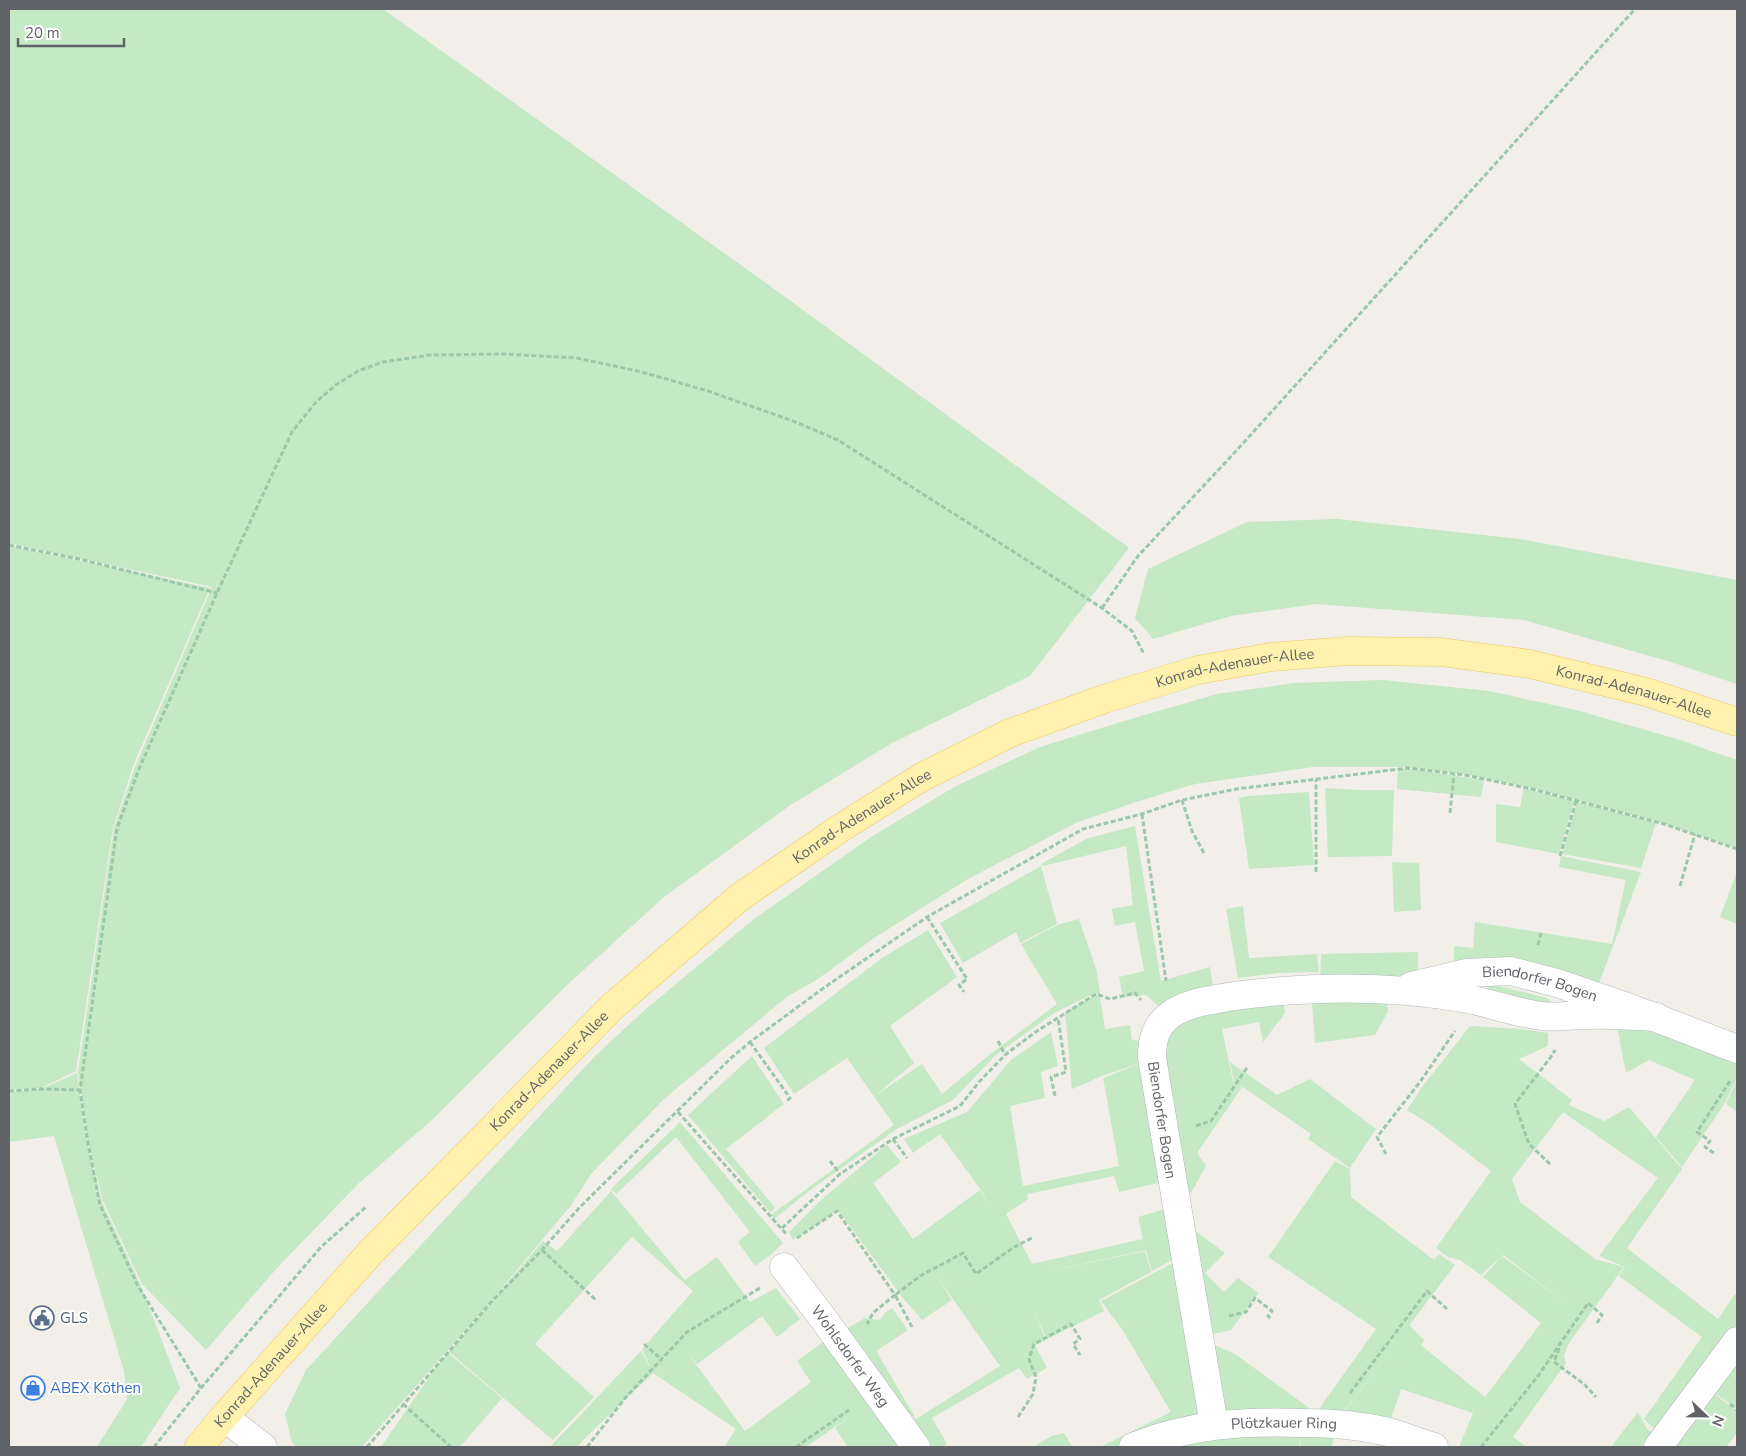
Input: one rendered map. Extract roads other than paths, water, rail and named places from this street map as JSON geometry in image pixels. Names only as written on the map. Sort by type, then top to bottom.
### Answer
[{"type":"main road","name":"Konrad-Adenauer-Allee","points":[[199,1447],[371,1252],[613,1006],[740,897],[778,870],[922,777],[1010,733],[1104,699],[1198,670],[1271,657],[1347,651],[1441,652],[1530,664],[1646,692],[1737,722]]},
{"type":"street","name":"Biendorfer Bogen","points":[[1393,990],[1466,973],[1511,971],[1557,984],[1656,1017],[1737,1049]]},
{"type":"street","name":"Biendorfer Bogen","points":[[1214,1425],[1152,1058],[1152,1042],[1158,1028],[1169,1015],[1185,1006],[1223,998],[1310,988],[1393,990],[1469,999],[1544,1017],[1597,1015],[1656,1017]]},
{"type":"street","name":"Wohlsdorfer Weg","points":[[784,1267],[916,1447]]},
{"type":"street","points":[[1658,1447],[1737,1341]]},
{"type":"street","points":[[224,1417],[263,1447]]},
{"type":"street","name":"Plötzkauer Ring","points":[[1133,1447],[1147,1441],[1214,1425],[1267,1422],[1329,1424],[1383,1431],[1434,1447]]},
{"type":"place","name":"GLS","points":[[42,1318]]},
{"type":"place","name":"ABEX Köthen","points":[[33,1388]]}]
